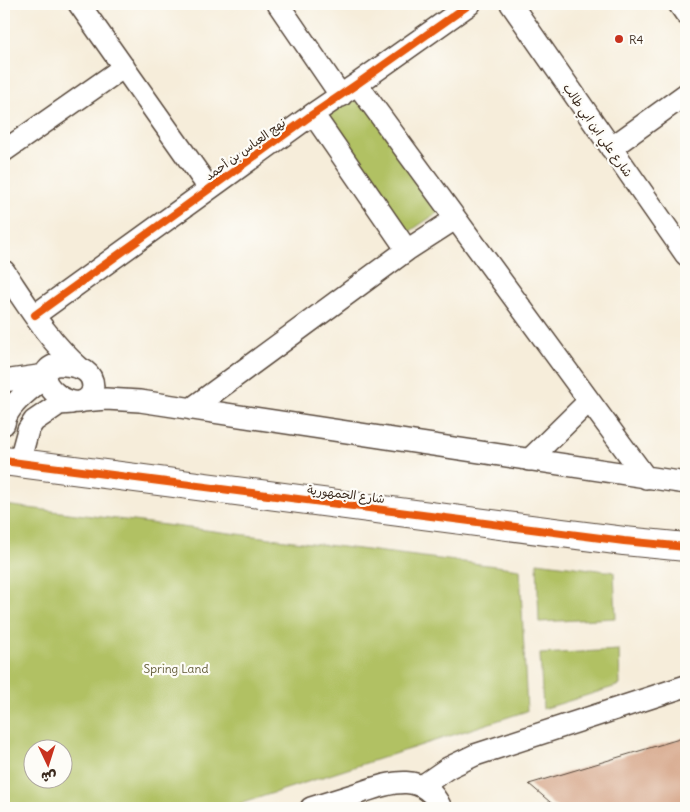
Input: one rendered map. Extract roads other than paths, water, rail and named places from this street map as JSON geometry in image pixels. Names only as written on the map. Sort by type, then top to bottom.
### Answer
[{"type":"street","points":[[80,4],[209,188]]},
{"type":"street","points":[[278,4],[455,219],[646,478]]},
{"type":"street","name":"نهج العباس بن أحمد","points":[[40,323],[209,188],[470,4]]},
{"type":"street","name":"شارع علي ابن ابي طالب","points":[[510,4],[611,148],[684,246]]},
{"type":"street","points":[[679,4],[686,14]]},
{"type":"street","points":[[4,151],[124,68]]},
{"type":"street","points":[[611,148],[686,94]]},
{"type":"street","points":[[313,114],[407,250]]},
{"type":"street","points":[[191,409],[407,250],[455,219]]},
{"type":"street","points":[[4,271],[40,323],[68,358],[86,373],[107,386],[140,401]]},
{"type":"street","points":[[40,323],[50,347],[50,358],[45,375],[50,388],[67,401],[78,402],[91,393],[93,388],[86,373]]},
{"type":"street","points":[[4,424],[11,408],[45,375],[51,366],[55,365],[86,373]]},
{"type":"street","points":[[4,381],[45,375]]},
{"type":"street","points":[[12,462],[34,421],[59,404],[106,399],[140,401],[686,483]]},
{"type":"street","points":[[529,460],[589,401]]},
{"type":"street","name":"شارع الجمهورية","points":[[12,462],[686,548]]},
{"type":"street","name":"شارع الجمهورية","points":[[624,541],[686,559]]},
{"type":"street","points":[[422,786],[448,768],[475,755],[686,686]]},
{"type":"street","points":[[311,808],[395,782],[410,782],[422,786],[434,797],[440,808]]},
{"type":"place","name":"R4","points":[[619,39]]},
{"type":"park label","name":"Spring Land","points":[[176,668]]}]
